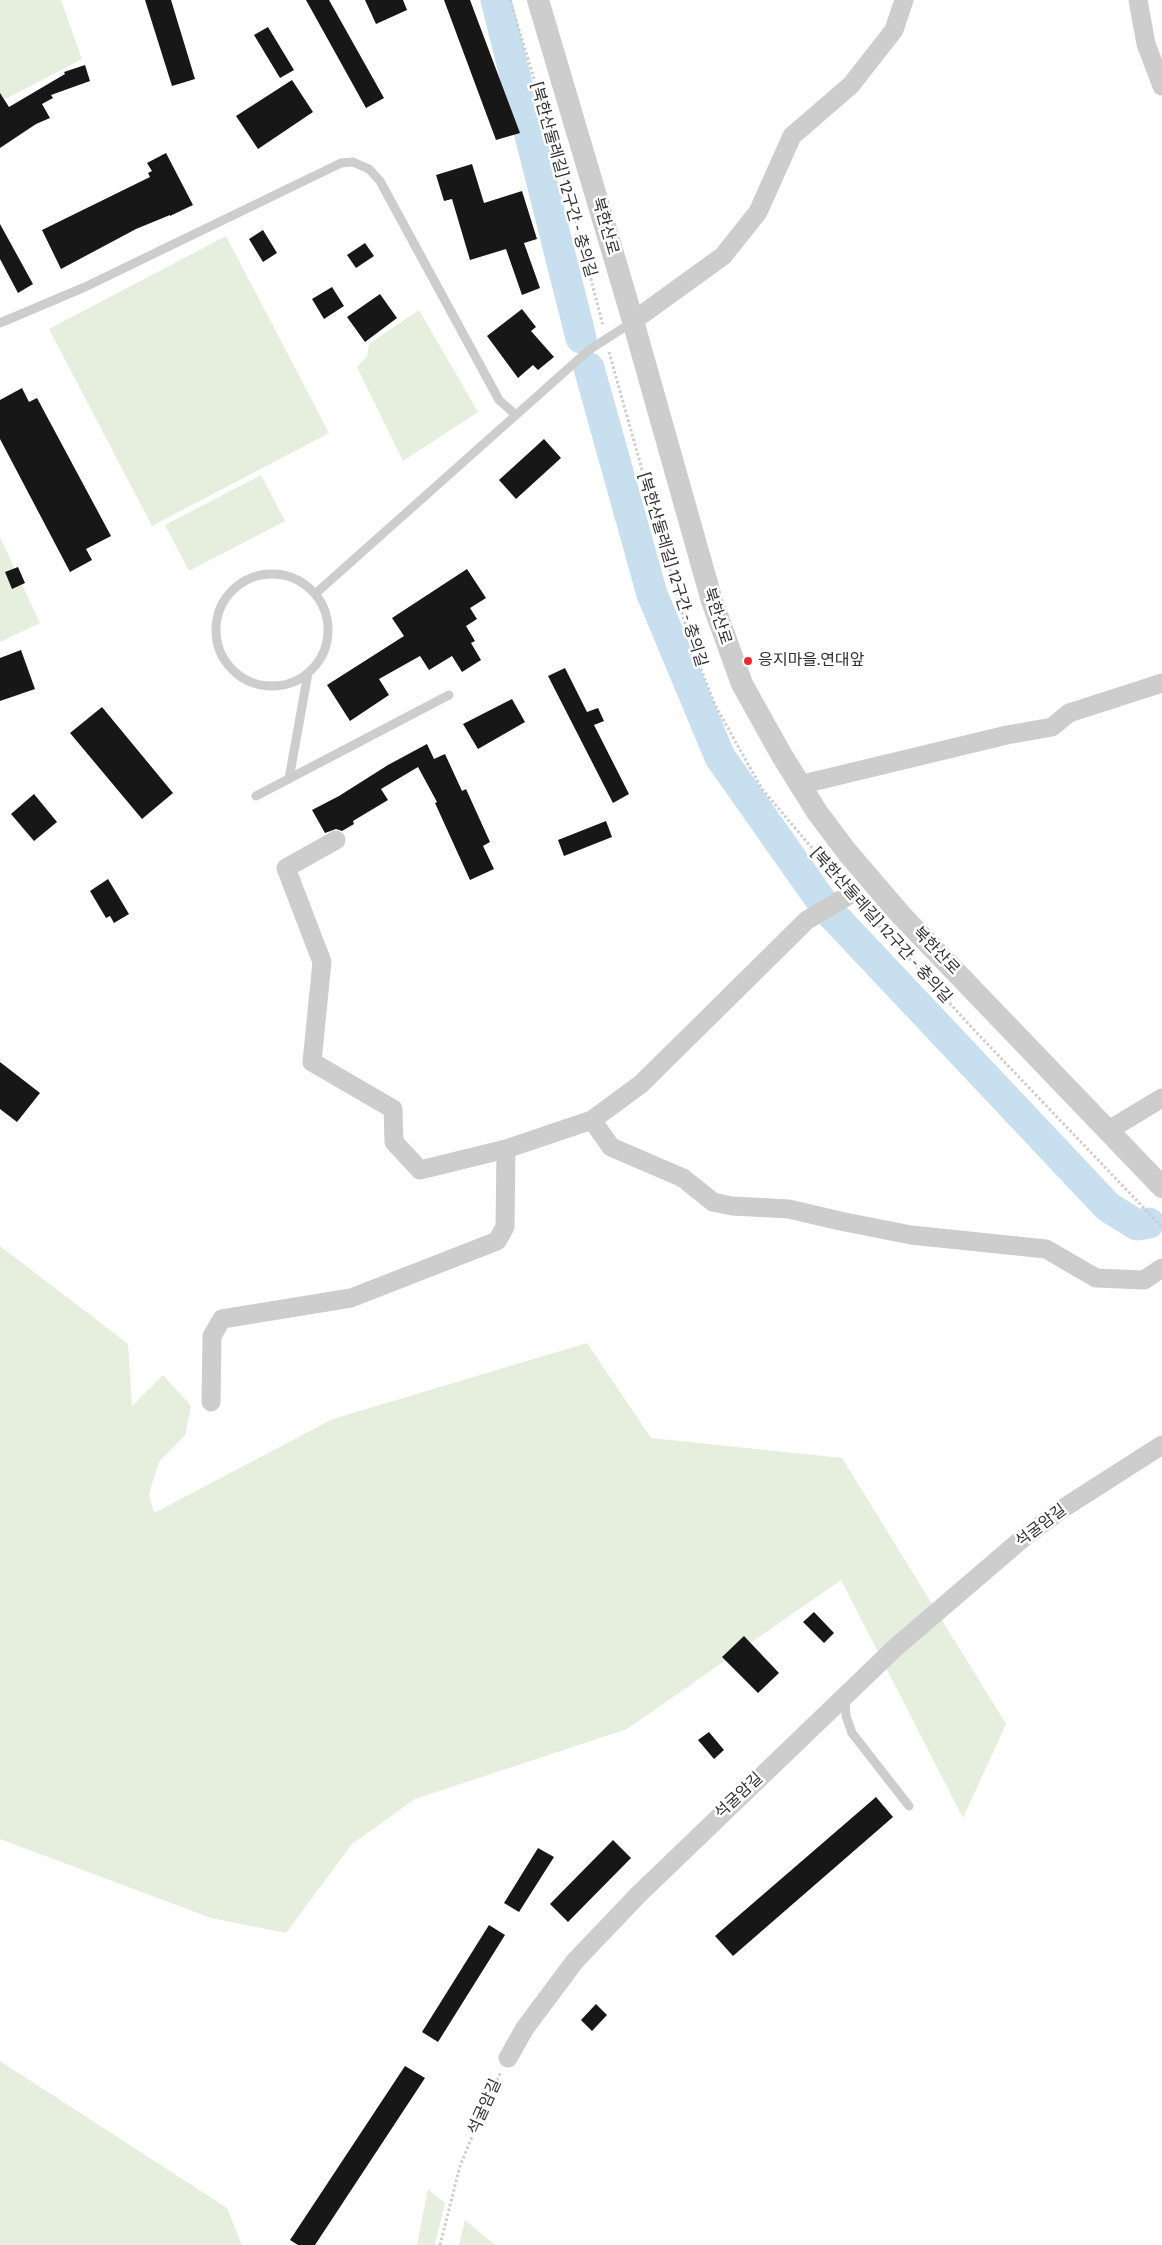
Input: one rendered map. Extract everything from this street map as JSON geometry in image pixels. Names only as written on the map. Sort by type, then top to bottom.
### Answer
[{"type":"street","name":"북한산로","points":[[538,0],[633,321],[686,513],[729,652],[742,684],[799,785],[847,852],[901,915],[1162,1187]]},
{"type":"street","points":[[633,321],[723,256],[758,212],[792,136],[851,85],[894,30],[904,0]]},
{"type":"street","points":[[1138,0],[1146,44],[1162,86]]},
{"type":"street","points":[[799,785],[1007,735],[1052,727],[1069,712],[1162,683]]},
{"type":"street","points":[[336,840],[286,868],[322,962],[312,1062],[393,1109],[394,1142],[420,1170],[506,1149],[592,1120],[641,1084],[807,920],[851,895]]},
{"type":"street","points":[[1109,1130],[1162,1098]]},
{"type":"street","points":[[592,1120],[611,1147],[683,1178],[713,1202],[732,1206],[789,1209],[911,1235],[1046,1249],[1096,1278],[1144,1280],[1162,1268]]},
{"type":"street","points":[[211,1402],[212,1336],[222,1319],[351,1298],[497,1242],[506,1227],[506,1149]]},
{"type":"street","name":"석굴암길","points":[[508,2058],[525,2028],[570,1969],[613,1921],[701,1832],[896,1647],[1022,1539],[1065,1507],[1162,1445]]},
{"type":"lane","points":[[0,323],[85,287],[341,163],[353,162],[369,169],[380,181],[499,400],[516,415]]},
{"type":"lane","points":[[315,594],[589,350],[633,321]]},
{"type":"lane","points":[[266,574],[284,575],[301,582],[315,594],[324,610],[328,633],[326,645],[319,660],[308,673],[294,682],[278,686],[261,685],[245,680],[232,670],[222,656],[216,641],[216,622],[221,604],[232,589],[248,579],[266,574]]},
{"type":"lane","points":[[290,778],[308,673]]},
{"type":"lane","points":[[256,796],[449,695]]},
{"type":"lane","points":[[845,1696],[846,1716],[852,1733],[908,1806]]},
{"type":"path","name":"[북한산둘레길] 12구간 - 충의길","points":[[510,0],[569,193],[606,339],[690,641],[715,705],[762,789],[851,895],[975,1031],[1162,1227]]},
{"type":"path","name":"석굴암길","points":[[440,2245],[460,2166],[480,2114],[508,2058]]},
{"type":"green space","points":[[0,0],[61,0],[82,59],[0,102]]},
{"type":"green space","points":[[226,236],[329,433],[152,526],[49,329]]},
{"type":"green space","points":[[419,310],[478,412],[403,461],[357,367],[367,356],[369,344]]},
{"type":"green space","points":[[261,475],[285,521],[189,571],[165,525]]},
{"type":"green space","points":[[0,537],[40,623],[0,642]]},
{"type":"green space","points":[[0,1246],[128,1344],[132,1406],[163,1375],[191,1406],[185,1435],[159,1462],[149,1494],[154,1513],[333,1419],[587,1343],[651,1438],[842,1458],[1006,1724],[963,1818],[841,1580],[627,1729],[415,1799],[352,1844],[286,1933],[211,1918],[0,1839]]},
{"type":"green space","points":[[0,2061],[227,2208],[242,2245],[0,2245]]},
{"type":"green space","points":[[428,2189],[445,2203],[435,2245],[417,2245]]},
{"type":"green space","points":[[465,2220],[489,2240],[496,2245],[459,2245]]},
{"type":"building","points":[[145,0],[171,0],[195,79],[172,86]]},
{"type":"building","points":[[306,0],[329,0],[384,98],[366,108]]},
{"type":"building","points":[[365,0],[403,0],[407,10],[376,24]]},
{"type":"building","points":[[444,0],[470,0],[520,133],[496,140]]},
{"type":"building","points":[[268,27],[294,70],[280,78],[254,35]]},
{"type":"building","points":[[85,65],[90,81],[51,95],[53,98],[42,104],[50,118],[36,124],[0,148],[0,93],[9,107],[65,74],[64,72]]},
{"type":"building","points":[[292,80],[313,112],[258,149],[236,116]]},
{"type":"building","points":[[166,153],[193,205],[136,229],[61,269],[42,230],[150,177],[148,173],[152,171],[147,163]]},
{"type":"building","points":[[472,164],[484,203],[522,191],[537,239],[524,243],[540,288],[522,295],[506,249],[470,260],[452,199],[444,201],[436,175]]},
{"type":"building","points":[[0,224],[33,284],[18,293],[0,259]]},
{"type":"building","points":[[263,230],[277,253],[263,262],[249,239]]},
{"type":"building","points":[[365,243],[374,256],[356,268],[347,255]]},
{"type":"building","points":[[332,287],[344,306],[324,319],[312,299]]},
{"type":"building","points":[[380,294],[397,318],[365,342],[347,317]]},
{"type":"building","points":[[522,309],[536,327],[531,331],[554,357],[538,370],[533,365],[518,378],[487,336]]},
{"type":"building","points":[[22,388],[29,402],[37,398],[111,536],[86,549],[92,560],[70,572],[0,439],[0,400]]},
{"type":"building","points":[[544,439],[561,458],[516,499],[499,480]]},
{"type":"building","points":[[18,567],[25,583],[12,589],[5,572]]},
{"type":"building","points":[[467,569],[486,598],[470,608],[477,619],[466,626],[475,641],[471,643],[481,660],[462,672],[452,656],[429,670],[420,656],[379,679],[389,695],[350,721],[327,685],[404,636],[392,618]]},
{"type":"building","points":[[21,650],[35,689],[0,701],[0,658]]},
{"type":"building","points":[[565,668],[587,712],[598,708],[604,721],[594,725],[629,794],[613,803],[548,676]]},
{"type":"building","points":[[512,699],[525,722],[478,749],[463,724]]},
{"type":"building","points":[[102,707],[173,793],[142,819],[70,733]]},
{"type":"building","points":[[427,744],[434,759],[445,754],[462,791],[466,789],[490,842],[483,846],[494,869],[470,880],[435,803],[437,802],[418,767],[381,789],[388,800],[353,821],[354,824],[342,831],[336,829],[325,833],[312,810]]},
{"type":"building","points":[[34,794],[57,822],[34,841],[11,814]]},
{"type":"building","points":[[606,821],[612,837],[564,856],[558,840]]},
{"type":"building","points":[[108,879],[129,914],[114,923],[110,916],[106,918],[90,891]]},
{"type":"building","points":[[0,1062],[40,1093],[17,1122],[0,1109]]},
{"type":"building","points":[[814,1612],[834,1633],[824,1643],[803,1622]]},
{"type":"building","points":[[744,1636],[779,1673],[758,1693],[722,1657]]},
{"type":"building","points":[[709,1732],[724,1750],[714,1759],[698,1740]]},
{"type":"building","points":[[876,1797],[893,1817],[733,1956],[715,1936]]},
{"type":"building","points":[[613,1840],[631,1858],[568,1922],[550,1904]]},
{"type":"building","points":[[538,1848],[554,1857],[519,1912],[504,1903]]},
{"type":"building","points":[[489,1925],[505,1935],[438,2042],[422,2032]]},
{"type":"building","points":[[596,2004],[607,2015],[592,2031],[581,2020]]},
{"type":"building","points":[[405,2066],[425,2078],[315,2245],[298,2245],[290,2240]]},
{"type":"waterway","points":[[496,0],[581,338]]},
{"type":"waterway","points":[[589,368],[652,594],[720,757],[827,909],[1108,1207],[1137,1225],[1149,1223]]},
{"type":"place","name":"응지마을.연대앞","points":[[748,661]]}]
